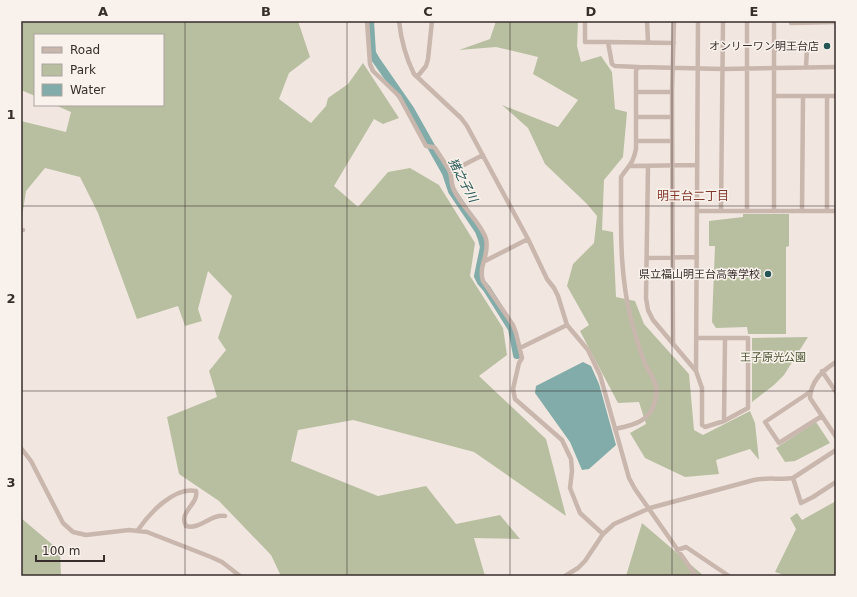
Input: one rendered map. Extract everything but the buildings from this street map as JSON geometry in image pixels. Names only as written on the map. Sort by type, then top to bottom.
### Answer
[{"type":"street","points":[[368,21],[369,60],[373,71],[399,96],[426,146],[431,146],[450,172],[454,190],[467,212],[481,229],[486,239],[487,248],[481,274],[512,325],[522,358],[519,364],[513,389],[515,399],[562,440],[571,459],[572,471],[570,488],[580,513],[603,534]]},
{"type":"street","points":[[399,21],[408,59],[417,77],[461,118],[483,155],[528,239],[547,279],[554,288],[567,324],[588,350],[595,363],[600,375],[629,478],[635,489],[650,508],[696,576]]},
{"type":"street","points":[[417,77],[426,66],[428,59],[432,21]]},
{"type":"street","points":[[586,21],[585,42],[674,43]]},
{"type":"street","points":[[647,21],[648,42]]},
{"type":"street","points":[[673,344],[672,92],[674,21]]},
{"type":"street","points":[[696,371],[698,21]]},
{"type":"street","points":[[721,210],[723,21]]},
{"type":"street","points":[[747,21],[747,210]]},
{"type":"street","points":[[774,21],[774,211]]},
{"type":"street","points":[[791,21],[791,23],[836,22]]},
{"type":"street","points":[[608,42],[612,64],[615,66],[673,68],[836,67]]},
{"type":"street","points":[[774,50],[806,48],[806,67]]},
{"type":"street","points":[[615,429],[640,422],[647,417],[652,408],[656,393],[656,386],[640,349],[624,288],[621,259],[621,177],[630,166],[634,158],[636,141],[636,70],[639,67]]},
{"type":"street","points":[[636,92],[672,92]]},
{"type":"street","points":[[774,96],[836,96]]},
{"type":"street","points":[[802,210],[803,96]]},
{"type":"street","points":[[827,96],[827,211]]},
{"type":"street","points":[[636,116],[672,117]]},
{"type":"street","points":[[636,141],[672,141]]},
{"type":"street","points":[[450,172],[483,155]]},
{"type":"street","points":[[630,166],[697,165]]},
{"type":"street","points":[[648,166],[646,298],[648,310],[653,320],[696,371],[702,388],[702,425],[705,427],[724,421],[748,408],[748,338],[697,338]]},
{"type":"street","points":[[697,211],[836,211]]},
{"type":"street","points":[[485,261],[528,239]]},
{"type":"street","points":[[647,258],[697,258]]},
{"type":"street","points":[[520,348],[567,324]]},
{"type":"street","points":[[724,421],[725,339]]},
{"type":"street","points":[[836,362],[822,371],[811,387],[810,392],[810,398],[836,437]]},
{"type":"street","points":[[822,371],[836,392]]},
{"type":"street","points":[[810,392],[765,422],[779,443],[822,416]]},
{"type":"street","points":[[21,448],[32,461],[58,515],[68,529],[79,534],[86,535],[130,530],[138,530],[157,535],[211,557],[227,566],[240,576]]},
{"type":"street","points":[[565,576],[578,568],[585,561],[603,534],[614,524],[650,508],[761,478],[793,478],[836,450]]},
{"type":"street","points":[[793,478],[801,503],[836,482]]},
{"type":"street","points":[[138,530],[156,509],[169,498],[184,491],[193,490],[197,493],[196,498],[185,515],[184,522],[186,526],[194,526],[218,515],[225,516]]},
{"type":"street","points":[[677,550],[686,547],[729,576]]},
{"type":"green space","points":[[21,21],[298,21],[310,57],[289,73],[279,99],[311,123],[326,106],[328,98],[348,84],[363,63],[399,118],[383,124],[374,119],[334,186],[358,207],[388,172],[410,168],[439,185],[475,243],[470,276],[503,328],[507,355],[479,376],[546,439],[566,516],[474,452],[353,420],[298,430],[291,461],[378,496],[426,486],[456,524],[500,515],[520,539],[474,538],[485,576],[281,576],[271,555],[219,501],[179,474],[167,417],[217,397],[209,371],[226,350],[218,338],[232,296],[208,271],[198,309],[202,321],[185,326],[178,306],[137,319],[98,213],[80,177],[45,168],[26,191],[21,223],[21,121],[66,132],[71,112],[57,106],[164,106],[164,34],[34,34],[34,96],[21,90]]},
{"type":"green space","points":[[496,21],[578,21],[577,46],[581,62],[601,56],[612,72],[615,109],[627,112],[623,157],[604,180],[602,230],[613,232],[616,297],[635,301],[644,324],[689,374],[694,430],[703,435],[750,411],[755,423],[759,460],[750,449],[716,460],[719,474],[685,477],[645,458],[630,433],[646,424],[639,402],[618,403],[580,331],[589,325],[567,286],[573,264],[594,243],[597,216],[587,204],[545,164],[528,128],[502,105],[558,127],[578,100],[533,74],[538,57],[496,47],[459,50],[490,39]]},
{"type":"green space","points":[[743,214],[789,214],[789,246],[786,247],[786,334],[748,334],[747,327],[716,328],[712,322],[715,246],[709,246],[709,221],[743,217]]},
{"type":"green space","name":"王子原光公園","points":[[808,337],[784,375],[752,402],[752,338]]},
{"type":"green space","points":[[816,422],[830,443],[795,461],[785,462],[776,448]]},
{"type":"green space","points":[[836,501],[836,576],[787,576],[775,572],[796,529],[790,518],[797,513],[802,520]]},
{"type":"green space","points":[[21,518],[60,551],[61,576],[21,576]]},
{"type":"green space","points":[[642,523],[704,576],[626,576]]},
{"type":"water","points":[[583,362],[591,366],[599,384],[616,445],[589,469],[582,470],[570,442],[535,393],[536,386]]},
{"type":"waterway","name":"猪之子川","points":[[370,21],[372,53],[410,109],[446,173],[452,191],[479,231],[484,247],[478,276],[512,329],[517,355]]},
{"type":"place","name":"オンリーワン明王台店","points":[[827,46]]},
{"type":"place","name":"県立福山明王台高等学校","points":[[768,274]]},
{"type":"district","name":"明王台二丁目","points":[[693,196]]}]
